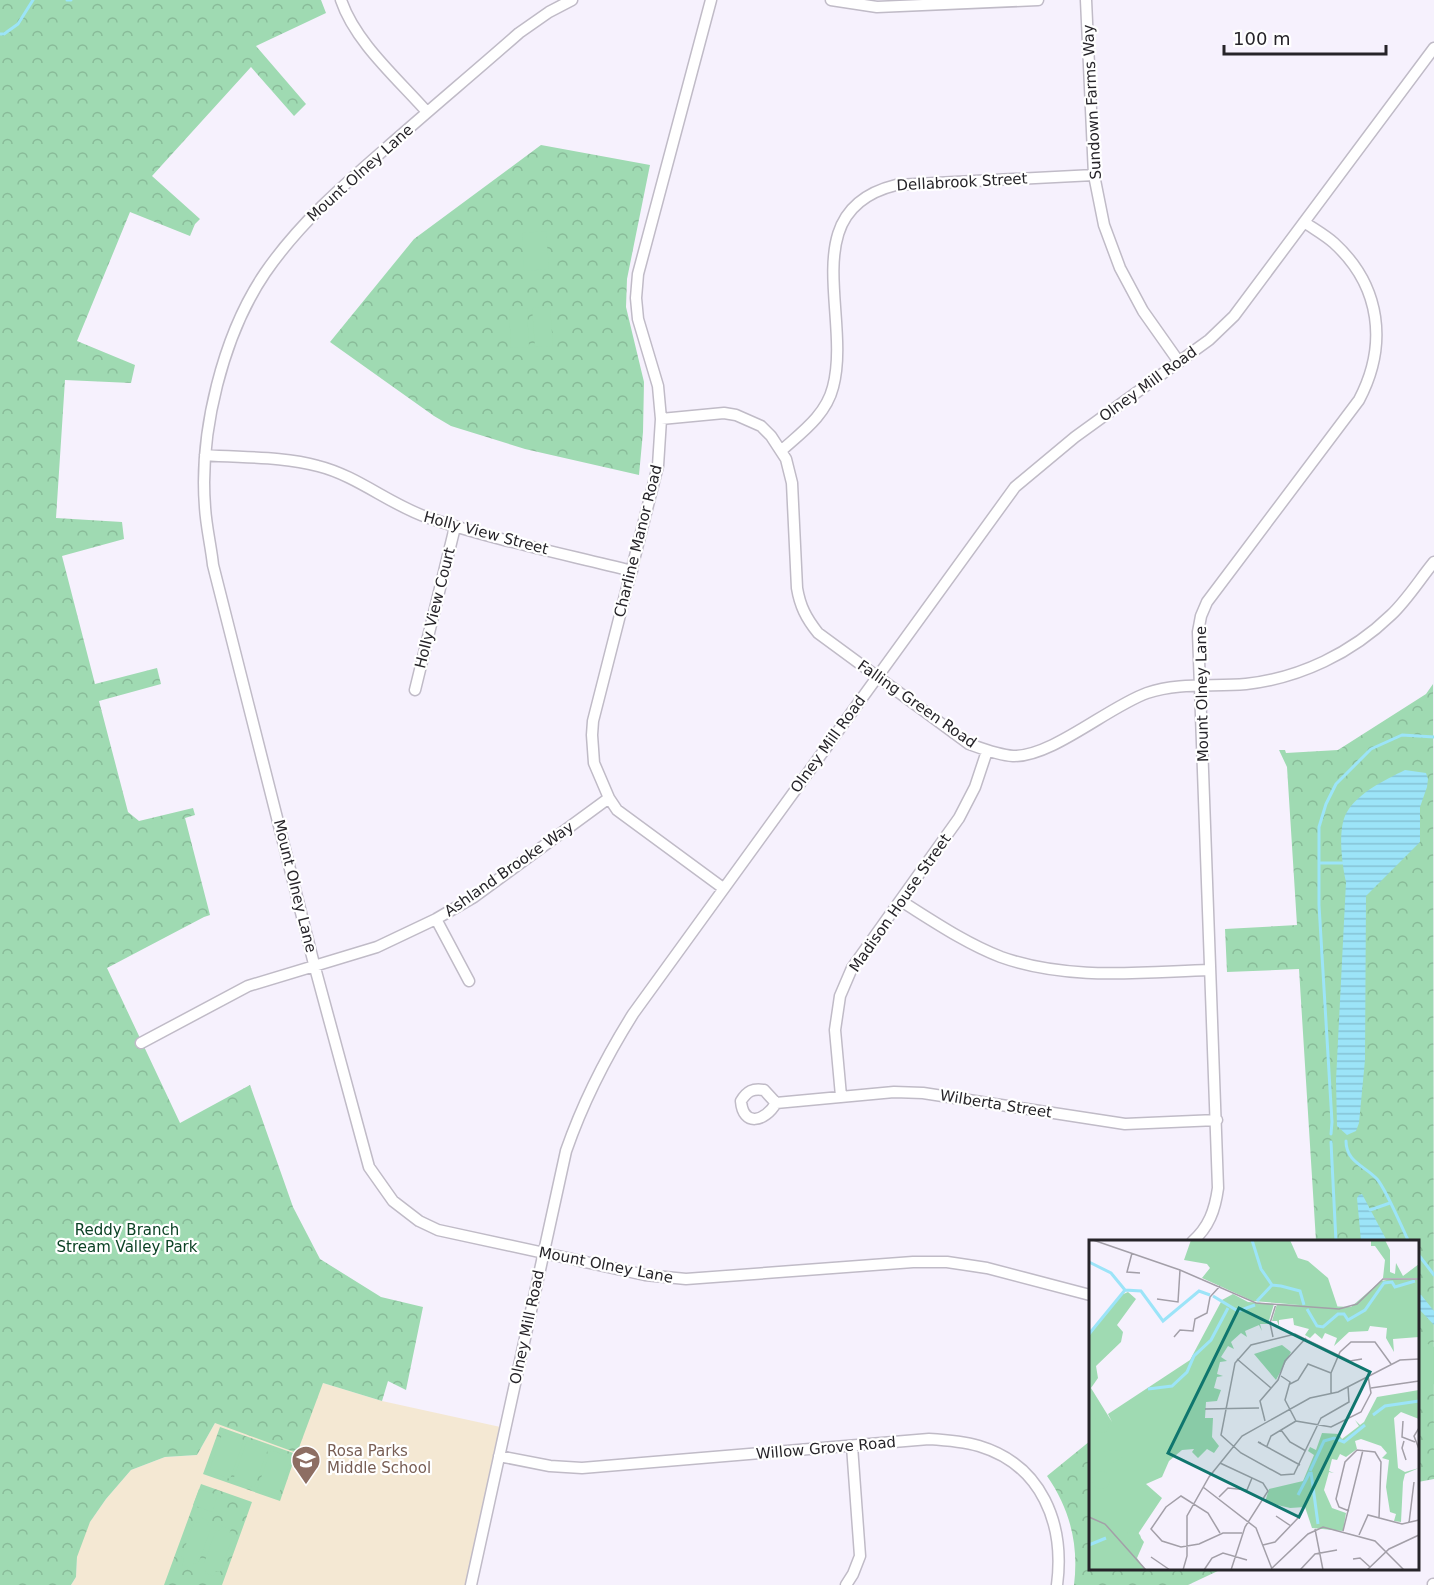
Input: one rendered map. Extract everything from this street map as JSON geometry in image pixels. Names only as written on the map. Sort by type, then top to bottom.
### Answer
[{"type":"street","points":[[340,0],[363,40],[427,112]]},
{"type":"street","name":"Mount Olney Lane","points":[[572,0],[549,12],[519,33],[327,200],[290,240],[264,274],[242,316],[222,366],[210,412],[205,455],[205,506],[213,565],[314,964],[369,1167],[393,1201],[419,1221],[438,1230],[645,1275],[686,1279],[913,1262],[947,1262],[987,1268],[1089,1295]]},
{"type":"street","name":"Charline Manor Road","points":[[711,0],[638,274],[636,298],[638,319],[658,386],[661,419],[658,466],[593,722],[592,735],[594,763],[609,798],[626,818],[723,888]]},
{"type":"street","points":[[831,0],[877,7],[1038,0]]},
{"type":"street","name":"Sundown Farms Way","points":[[1086,0],[1094,175],[1104,225],[1120,268],[1143,311],[1179,362]]},
{"type":"street","name":"Olney Mill Road","points":[[471,1585],[566,1151],[577,1118],[633,1014],[1015,487],[1075,437],[1209,340],[1234,316],[1434,49]]},
{"type":"street","name":"Dellabrook Street","points":[[782,450],[815,421],[826,405],[833,387],[838,357],[833,255],[839,228],[845,216],[858,201],[880,188],[896,184],[1094,175]]},
{"type":"street","name":"Mount Olney Lane","points":[[1194,1240],[1202,1233],[1215,1209],[1218,1188],[1198,632],[1201,616],[1207,602],[1359,400],[1368,383],[1375,359],[1377,334],[1373,306],[1363,280],[1354,266],[1332,242],[1304,222]]},
{"type":"street","name":"Falling Green Road","points":[[661,419],[724,413],[736,415],[761,426],[782,450],[792,483],[797,588],[807,619],[818,633],[969,744],[987,751],[1013,756],[1038,752],[1146,693],[1170,687],[1247,684],[1299,672],[1329,660],[1353,646],[1392,615],[1434,562]]},
{"type":"street","name":"Holly View Street","points":[[205,455],[291,461],[318,466],[342,475],[410,511],[455,526],[632,571]]},
{"type":"street","name":"Holly View Court","points":[[415,690],[455,526]]},
{"type":"street","name":"Madison House Street","points":[[842,1096],[835,1030],[840,996],[852,968],[959,818],[975,787],[987,751]]},
{"type":"street","name":"Ashland Brooke Way","points":[[141,1043],[248,986],[314,964],[377,947],[436,919],[474,897],[609,798]]},
{"type":"street","points":[[901,901],[970,943],[1002,957],[1034,966],[1091,974],[1210,970]]},
{"type":"street","points":[[436,919],[469,981]]},
{"type":"street","name":"Wilberta Street","points":[[776,1103],[894,1092],[923,1092],[1125,1124],[1217,1120]]},
{"type":"street","name":"Willow Grove Road","points":[[499,1456],[550,1466],[582,1468],[929,1439],[962,1441],[988,1449],[1014,1463],[1034,1483],[1043,1496],[1054,1520],[1060,1551],[1057,1585]]},
{"type":"street","points":[[846,1585],[860,1556],[852,1446]]},
{"type":"shaded area","name":"Rosa Parks Middle School","points":[[323,1383],[382,1401],[505,1428],[471,1585],[71,1585],[76,1577],[78,1539],[106,1499],[131,1470],[165,1457],[197,1455],[215,1423]]},
{"type":"green space","name":"Reddy Branch Stream Valley Park","points":[[0,0],[321,0],[326,13],[256,46],[306,104],[294,116],[251,67],[152,176],[200,219],[190,236],[130,212],[77,341],[135,365],[131,383],[65,380],[56,518],[122,522],[124,539],[62,556],[95,684],[157,668],[161,684],[99,701],[128,812],[139,821],[193,808],[195,815],[185,818],[210,915],[107,968],[180,1123],[250,1085],[293,1207],[320,1259],[381,1297],[423,1307],[406,1390],[388,1381],[382,1401],[323,1383],[297,1453],[215,1423],[197,1455],[165,1457],[131,1470],[90,1522],[77,1557],[76,1577],[71,1585],[0,1585]]},
{"type":"green space","points":[[541,145],[650,165],[627,279],[626,307],[644,382],[639,475],[525,449],[451,426],[330,342],[414,239]]},
{"type":"green space","points":[[546,231],[549,269],[524,271],[522,233]]},
{"type":"green space","points":[[550,307],[553,346],[535,347],[532,308]]},
{"type":"green space","points":[[527,308],[529,347],[511,348],[509,309]]},
{"type":"green space","points":[[1433,684],[1434,1479],[1419,1482],[1419,1240],[1316,1240],[1299,969],[1227,972],[1225,929],[1297,925],[1287,767],[1279,750],[1285,750],[1286,753],[1338,750],[1426,694]]},
{"type":"green space","points":[[1419,1340],[1434,1347],[1434,1384],[1419,1391]]},
{"type":"green space","points":[[220,1427],[296,1454],[280,1501],[203,1474]]},
{"type":"green space","points":[[223,1432],[244,1440],[230,1479],[209,1471]]},
{"type":"green space","points":[[247,1441],[268,1449],[254,1488],[233,1480]]},
{"type":"green space","points":[[1089,1442],[1089,1570],[1220,1570],[1188,1585],[1074,1585],[1075,1556],[1071,1528],[1062,1501],[1047,1476]]},
{"type":"green space","points":[[271,1450],[292,1458],[278,1496],[257,1489]]},
{"type":"green space","points":[[201,1484],[252,1502],[222,1585],[164,1585]]},
{"type":"green space","points":[[199,1489],[218,1495],[212,1512],[193,1505]]},
{"type":"green space","points":[[200,1517],[209,1521],[207,1526],[211,1528],[198,1564],[194,1563],[192,1568],[182,1565],[184,1559],[181,1558],[194,1522],[198,1523]]},
{"type":"green space","points":[[222,1526],[231,1529],[229,1534],[233,1536],[220,1572],[216,1571],[214,1576],[205,1573],[207,1568],[203,1566],[216,1530],[220,1531]]},
{"type":"water","points":[[1405,770],[1426,773],[1428,779],[1420,807],[1420,842],[1366,896],[1365,1060],[1359,1123],[1356,1131],[1347,1135],[1337,1126],[1336,1080],[1346,882],[1342,856],[1342,827],[1347,812],[1358,798]]},
{"type":"water","points":[[1362,1194],[1386,1240],[1361,1240],[1357,1198]]},
{"type":"water","points":[[1419,1292],[1434,1311],[1434,1325],[1419,1309]]},
{"type":"waterway","points":[[0,34],[4,34],[18,24],[33,0]]},
{"type":"waterway","points":[[1331,1134],[1319,905],[1319,827],[1326,804],[1336,784],[1371,749],[1402,735],[1434,737]]},
{"type":"waterway","points":[[1319,863],[1343,863]]},
{"type":"waterway","points":[[1346,1141],[1349,1154],[1353,1159],[1381,1184],[1408,1240]]},
{"type":"waterway","points":[[1331,1142],[1336,1240]]},
{"type":"waterway","points":[[1370,1210],[1390,1203]]},
{"type":"waterway","points":[[1419,1255],[1434,1275]]},
{"type":"place","name":"Rosa Parks Middle School","points":[[306,1486]]}]
